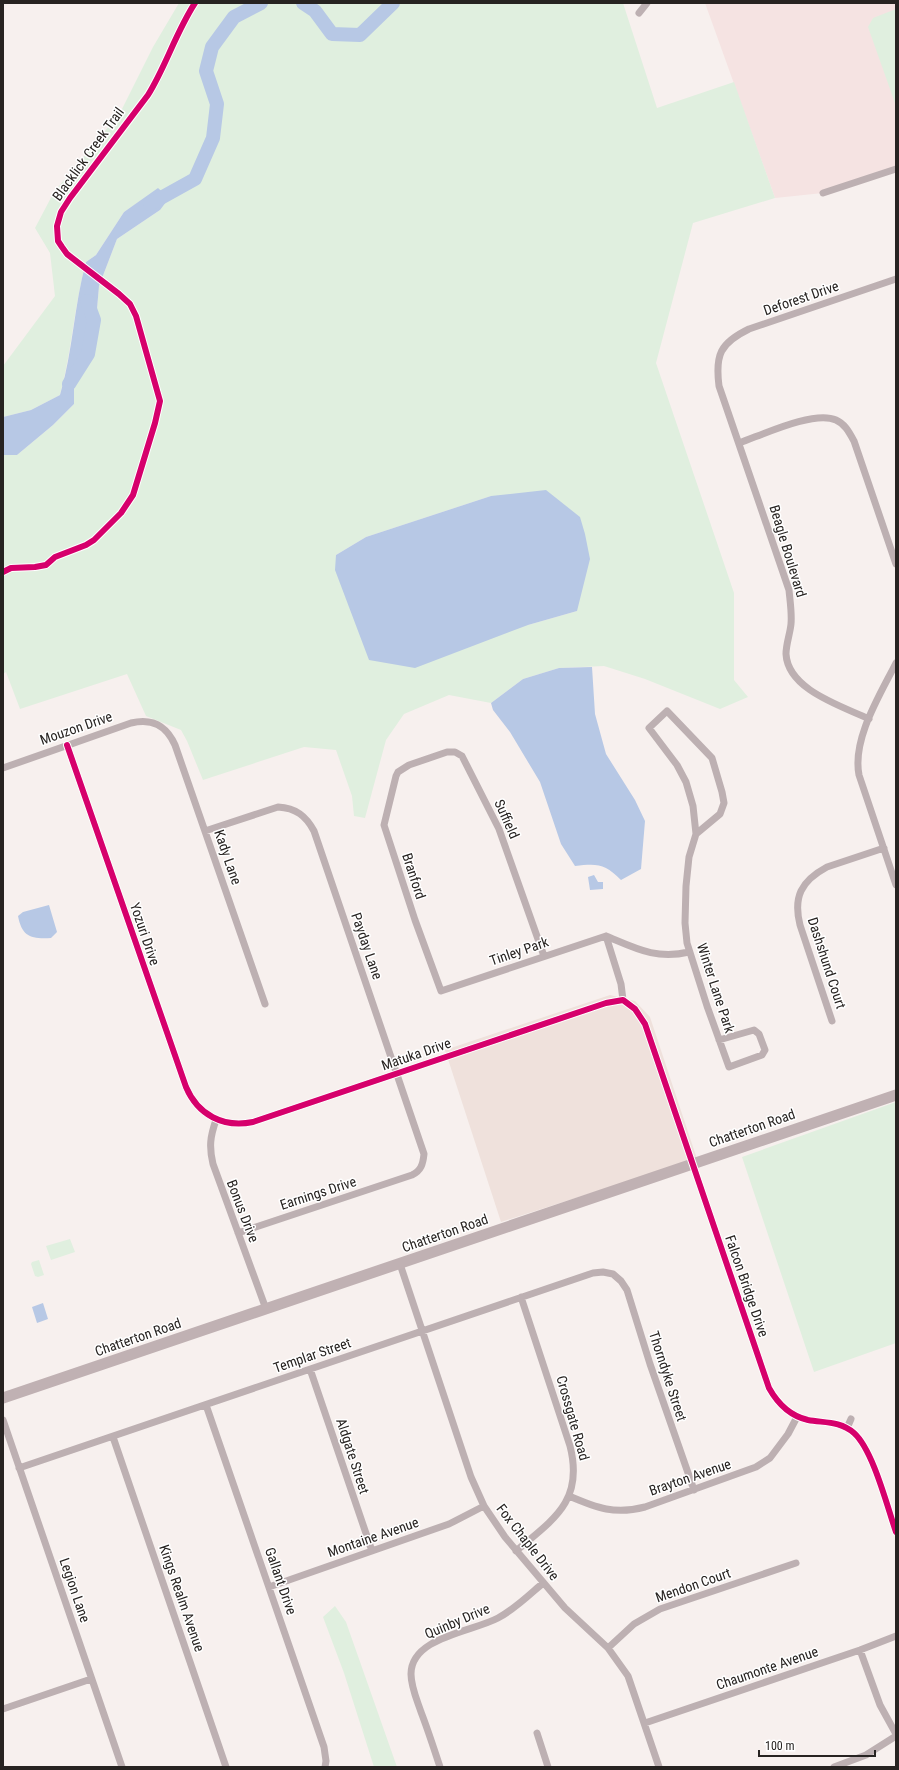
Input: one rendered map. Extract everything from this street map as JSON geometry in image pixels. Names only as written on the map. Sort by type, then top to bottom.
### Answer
[{"type":"main road","name":"Chatterton Road","points":[[3,1398],[896,1095]]},
{"type":"street","points":[[639,13],[648,3]]},
{"type":"street","points":[[824,194],[896,169]]},
{"type":"street","name":"Deforest Drive","points":[[720,352],[738,334],[749,329],[896,279]]},
{"type":"street","name":"Beagle Boulevard","points":[[720,352],[717,363],[719,386],[789,590],[791,623],[786,654],[791,669],[799,682],[811,691],[869,719]]},
{"type":"street","points":[[739,443],[809,418],[827,417],[836,420],[847,429],[854,440],[896,564]]},
{"type":"street","points":[[896,663],[869,719],[859,748],[858,766],[896,885]]},
{"type":"street","name":"Winter Lane Park","points":[[696,834],[720,814],[724,803],[722,792],[712,758],[667,710],[649,728],[670,755],[686,782],[693,806],[696,834],[689,857],[686,886],[685,923],[689,952],[719,1040],[729,1067],[762,1054],[765,1050],[759,1034],[754,1030],[719,1040]]},
{"type":"street","name":"Mouzon Drive","points":[[3,768],[131,723],[145,721],[158,725]]},
{"type":"street","name":"Kady Lane","points":[[158,725],[169,733],[175,745],[265,1004]]},
{"type":"street","name":"Yozuri Drive","points":[[67,745],[186,1087],[198,1107],[216,1120]]},
{"type":"street","name":"Suffield","points":[[401,769],[447,752],[455,752],[462,756],[499,829],[544,956]]},
{"type":"street","name":"Branford","points":[[401,769],[396,776],[385,820],[385,830],[441,991]]},
{"type":"street","name":"Payday Lane","points":[[205,831],[278,807],[287,807],[304,815],[309,822],[314,831],[398,1073],[424,1154],[422,1166],[417,1173],[406,1178]]},
{"type":"street","name":"Dashshund Court","points":[[832,1021],[800,925],[797,910],[799,894],[807,880],[819,871],[884,848]]},
{"type":"street","points":[[606,936],[650,953],[667,956],[689,952]]},
{"type":"street","points":[[606,936],[621,984],[623,1000]]},
{"type":"street","name":"Tinley Park","points":[[441,991],[606,936]]},
{"type":"street","name":"Matuka Drive","points":[[216,1120],[234,1124],[253,1122],[606,1002],[623,1000]]},
{"type":"street","name":"Falcon Bridge Drive","points":[[623,1000],[635,1009],[645,1024],[769,1388],[780,1405],[797,1417],[808,1420],[831,1422],[847,1428],[860,1439],[868,1453],[896,1532]]},
{"type":"street","name":"Bonus Drive","points":[[216,1120],[212,1131],[210,1148],[212,1164],[266,1309]]},
{"type":"street","name":"Earnings Drive","points":[[238,1233],[406,1178]]},
{"type":"street","name":"Fox Chaple Drive","points":[[400,1264],[471,1477],[484,1506],[516,1550],[565,1608],[608,1648],[628,1676],[659,1767]]},
{"type":"street","name":"Templar Street","points":[[19,1468],[593,1273],[603,1272],[613,1274]]},
{"type":"street","name":"Thorndyke Street","points":[[613,1274],[621,1281],[627,1290],[650,1364],[694,1490]]},
{"type":"street","name":"Crossgate Road","points":[[516,1550],[561,1511],[569,1496],[574,1478],[574,1458],[521,1297]]},
{"type":"street","name":"Aldgate Street","points":[[310,1369],[372,1551]]},
{"type":"street","name":"Gallant Drive","points":[[206,1405],[324,1747],[326,1761],[325,1767]]},
{"type":"street","name":"Brayton Avenue","points":[[569,1496],[606,1510],[617,1511],[637,1509],[694,1490],[745,1472],[763,1463],[770,1458],[788,1434],[797,1417]]},
{"type":"street","points":[[847,1428],[851,1418]]},
{"type":"street","name":"Legion Lane","points":[[3,1420],[122,1767]]},
{"type":"street","name":"Kings Realm Avenue","points":[[113,1437],[226,1767]]},
{"type":"street","name":"Montaine Avenue","points":[[269,1587],[449,1524],[484,1506]]},
{"type":"street","name":"Mendon Court","points":[[608,1648],[634,1624],[660,1609],[796,1563]]},
{"type":"street","name":"Quinby Drive","points":[[440,1767],[413,1686],[412,1668],[416,1657],[420,1652],[435,1642],[477,1627],[504,1614],[544,1583]]},
{"type":"street","name":"Chaumonte Avenue","points":[[645,1723],[860,1650],[896,1636]]},
{"type":"street","points":[[834,1767],[866,1755],[896,1735],[880,1706],[860,1650]]},
{"type":"street","points":[[3,1709],[92,1679]]},
{"type":"street","points":[[537,1733],[548,1767]]},
{"type":"shaded area","points":[[705,3],[896,3],[896,169],[823,193],[775,198]]},
{"type":"shaded area","points":[[610,995],[635,1001],[650,1017],[697,1159],[501,1222],[445,1050]]},
{"type":"green space","points":[[179,3],[623,3],[657,108],[734,82],[775,198],[693,223],[656,363],[734,593],[734,680],[748,697],[720,709],[645,679],[604,666],[559,668],[523,679],[491,703],[449,695],[404,714],[386,740],[365,818],[354,816],[352,796],[336,750],[304,747],[203,780],[181,730],[146,716],[127,674],[20,709],[6,672],[3,674],[3,455],[17,455],[53,425],[74,404],[74,388],[84,347],[97,309],[99,286],[117,239],[160,210],[158,189],[124,212],[96,255],[86,262],[60,395],[31,410],[3,417],[3,366],[55,296],[50,253],[35,228],[54,192],[120,113],[153,47]],"holes":[[[491,496],[577,611],[528,625],[336,555],[366,537]]]},
{"type":"green space","points":[[896,9],[896,106],[868,27],[873,18]]},
{"type":"green space","points":[[896,1102],[896,1343],[814,1372],[742,1157]]},
{"type":"green space","points":[[70,1239],[75,1252],[51,1260],[46,1246]]},
{"type":"green space","points":[[39,1260],[44,1275],[38,1277],[35,1276],[31,1264],[32,1262]]},
{"type":"green space","points":[[335,1606],[346,1622],[397,1767],[374,1767],[344,1673],[323,1617]]},
{"type":"water","points":[[158,188],[169,198],[160,210],[117,239],[99,286],[97,309],[84,347],[74,388],[74,404],[53,425],[17,455],[3,455],[3,417],[31,410],[60,395],[68,362],[86,262],[96,255],[124,212]]},
{"type":"water","points":[[546,490],[580,517],[585,534],[590,559],[577,611],[528,625],[415,668],[369,660],[335,570],[336,555],[366,537],[491,496]]},
{"type":"water","points":[[592,667],[595,714],[606,754],[635,800],[645,821],[641,869],[621,880],[601,866],[575,866],[561,844],[540,782],[510,732],[493,710],[491,703],[523,679],[559,668]]},
{"type":"water","points":[[594,875],[598,882],[603,882],[603,889],[590,890],[588,877]]},
{"type":"water","points":[[49,905],[57,932],[51,938],[38,938],[28,935],[22,928],[18,916],[23,912]]},
{"type":"water","points":[[43,1303],[48,1319],[37,1323],[32,1307]]},
{"type":"waterway","points":[[150,204],[195,179],[213,138],[217,104],[206,71],[212,47],[234,17],[261,3]]},
{"type":"waterway","points":[[303,3],[315,11],[332,34],[360,35],[393,3]]},
{"type":"waterway","points":[[69,384],[88,354],[94,320],[87,301]]},
{"type":"cycle path","name":"Blacklick Creek Trail","points":[[3,572],[11,568],[46,565],[55,557],[86,545],[94,540],[121,513],[133,495],[155,423],[160,401],[136,316],[130,304],[119,294],[67,254],[58,241],[57,226],[61,212],[70,198],[148,95],[188,14],[195,3]]},
{"type":"cycle path","points":[[67,745],[186,1087],[197,1105],[213,1117],[232,1123],[253,1122],[606,1003],[623,1000],[635,1009],[645,1024],[769,1388],[776,1399],[796,1416],[808,1420],[838,1424],[854,1433],[861,1441],[873,1465],[896,1532]]}]
